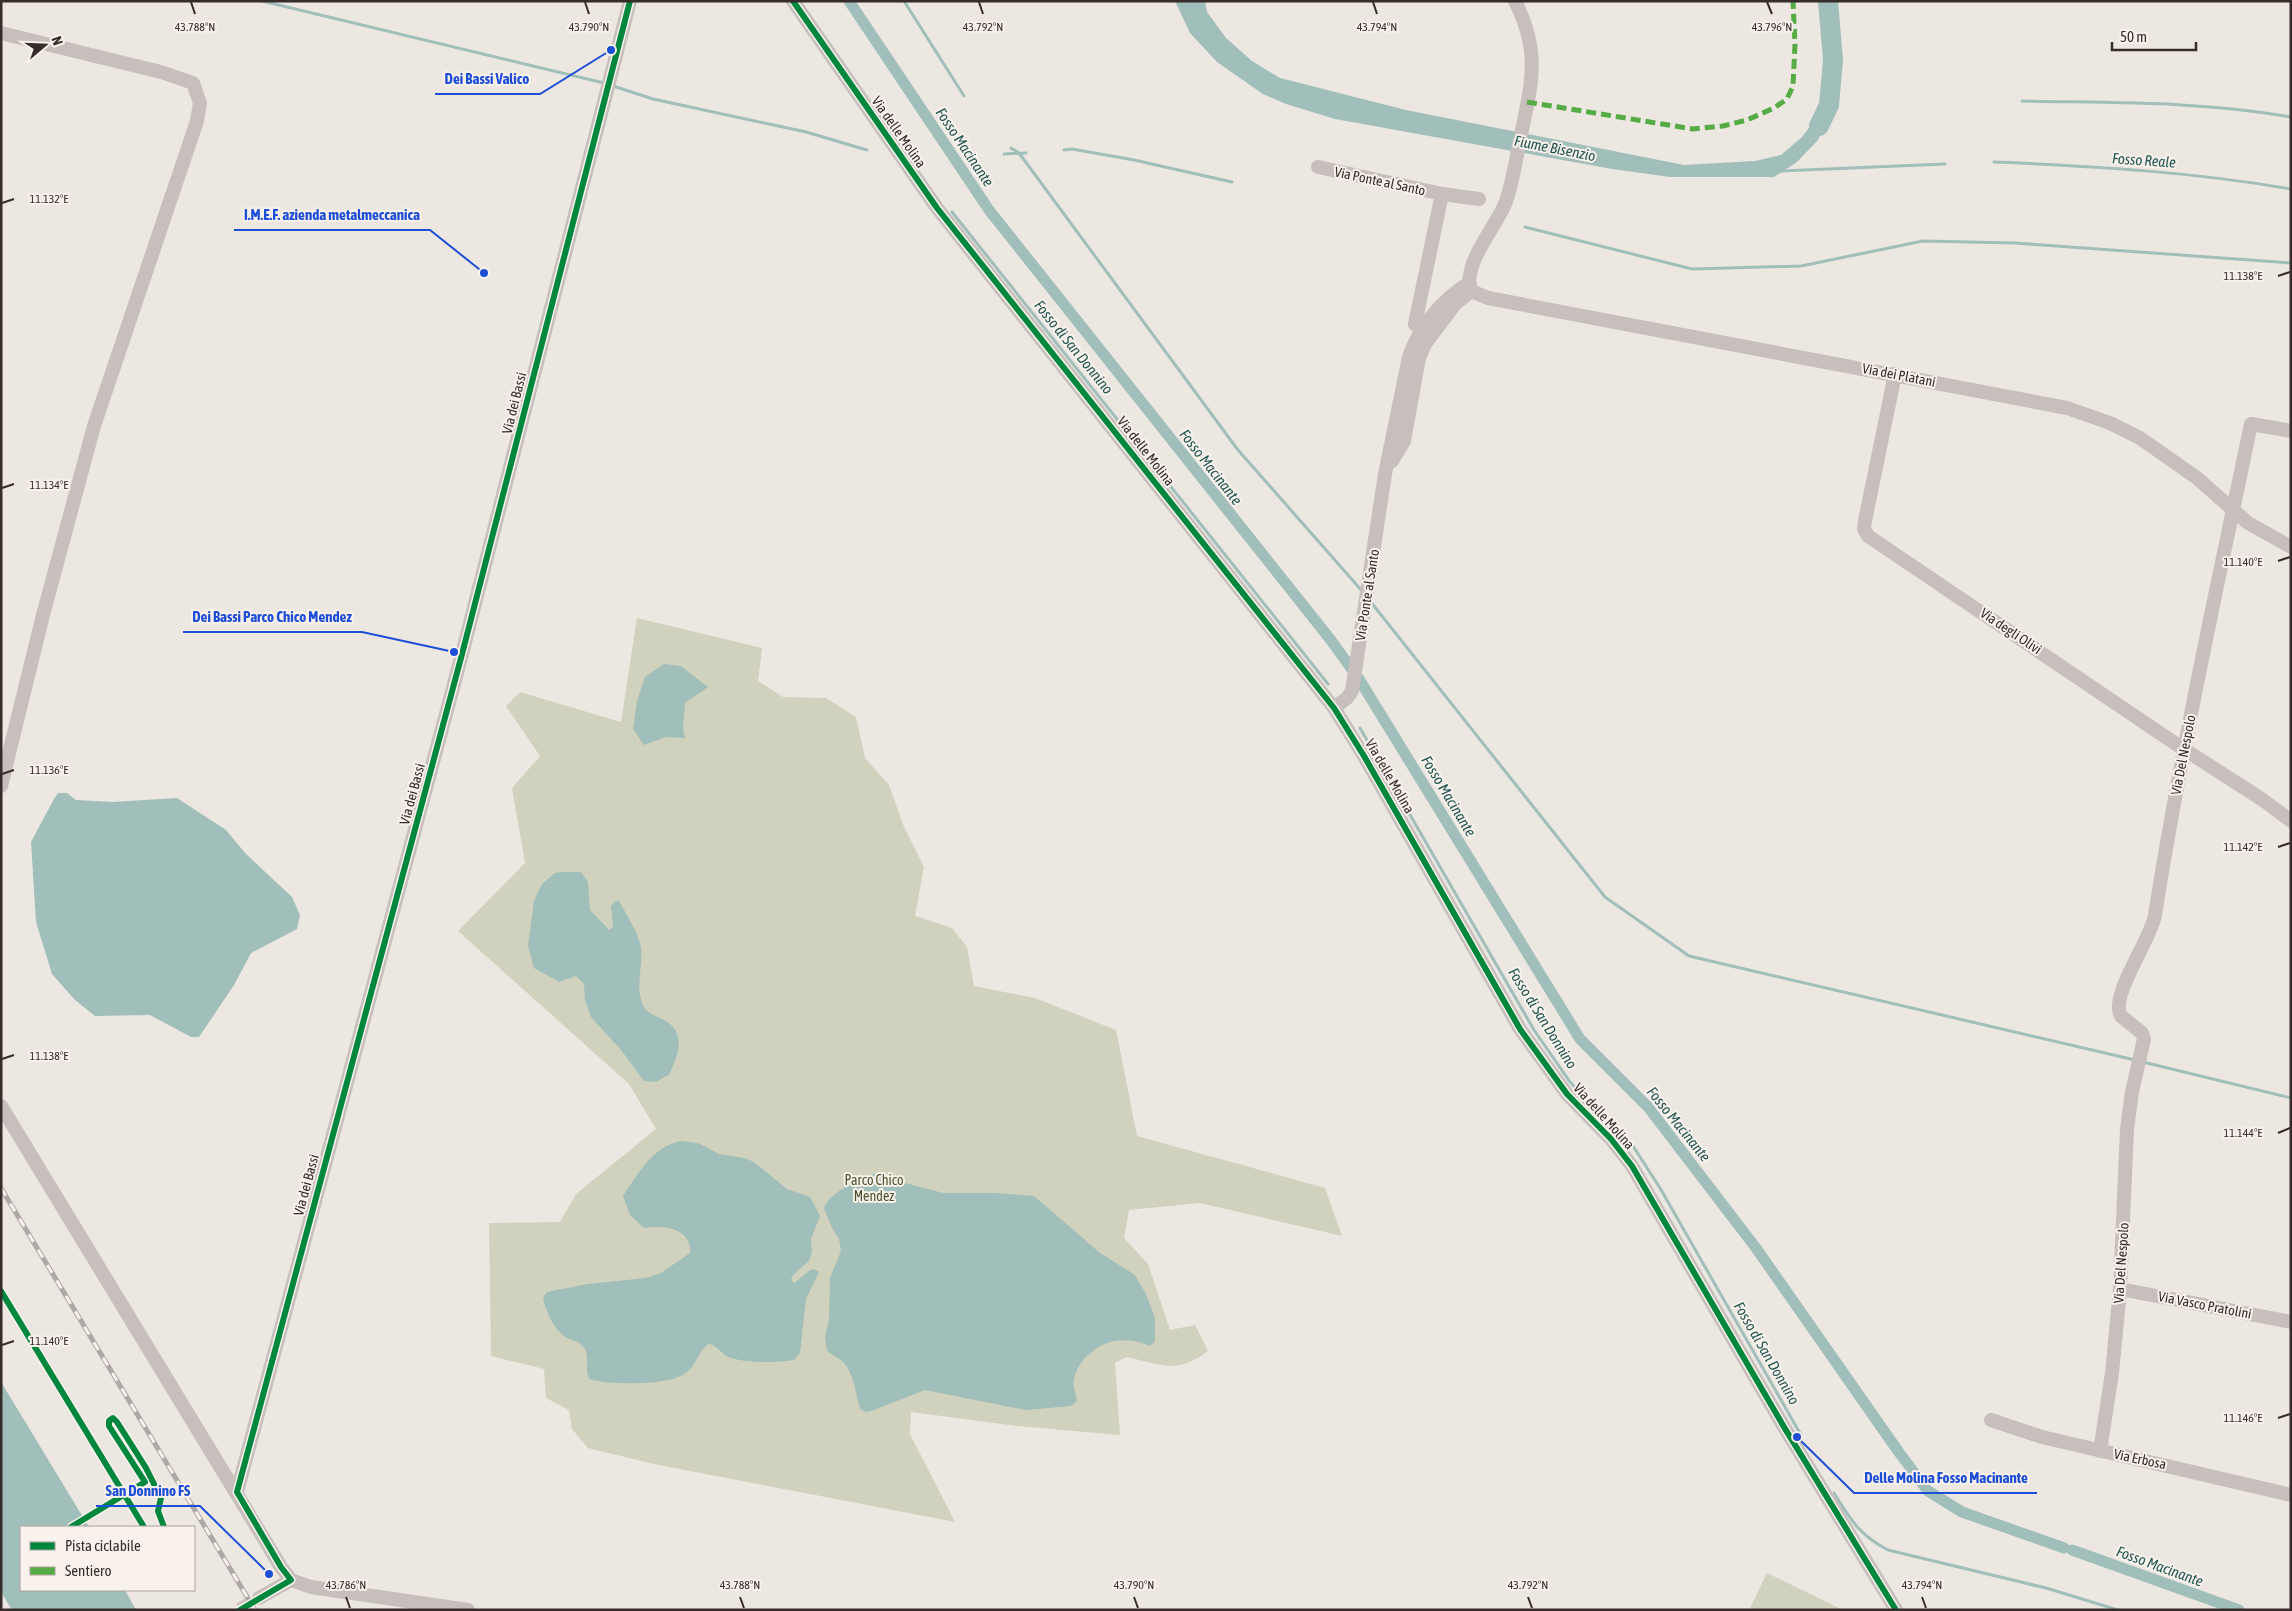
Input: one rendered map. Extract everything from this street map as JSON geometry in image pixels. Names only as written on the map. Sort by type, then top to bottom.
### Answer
[{"type":"street","name":"Via dei Bassi","points":[[237,1492],[461,658],[630,1]]},
{"type":"street","name":"Via delle Molina","points":[[793,1],[937,208],[1334,708],[1364,756],[1520,1029],[1567,1094],[1611,1139],[1632,1166],[1780,1419],[1896,1610]]},
{"type":"street","points":[[1470,287],[1473,263],[1506,203],[1533,71],[1531,47],[1526,24],[1515,1]]},
{"type":"street","points":[[1,33],[161,72],[193,83],[200,104],[197,121],[94,426],[43,615],[1,786]]},
{"type":"street","name":"Via Ponte al Santo","points":[[1318,167],[1442,194],[1479,199]]},
{"type":"street","name":"Via Ponte al Santo","points":[[1427,332],[1415,324],[1442,194]]},
{"type":"street","name":"Via Ponte al Santo","points":[[1334,708],[1347,698],[1352,691],[1386,474],[1404,441],[1419,358],[1427,332],[1470,287]]},
{"type":"street","name":"Via dei Platani","points":[[1470,287],[1488,298],[2060,406],[2110,423],[2155,447],[2197,478],[2233,512],[2262,532],[2291,546]]},
{"type":"street","name":"Via degli Olivi","points":[[1895,374],[1865,521],[1866,533],[2184,750],[2263,800],[2291,821]]},
{"type":"street","name":"Via Del Nespolo","points":[[2100,1451],[2112,1373],[2120,1289],[2127,1129],[2143,1042],[2143,1034],[2120,1014],[2118,1006],[2121,994],[2153,925],[2184,750],[2251,424],[2291,431]]},
{"type":"street","points":[[1,1106],[281,1567],[291,1580],[311,1586],[468,1610]]},
{"type":"street","name":"Via Vasco Pratolini","points":[[2120,1289],[2291,1322]]},
{"type":"street","name":"Via Erbosa","points":[[1991,1420],[2042,1438],[2291,1495]]},
{"type":"street","points":[[259,1598],[291,1580]]},
{"type":"green space","name":"Parco Chico Mendez","points":[[637,618],[762,648],[758,681],[783,697],[826,698],[856,717],[865,758],[889,785],[904,827],[924,867],[915,916],[952,928],[967,947],[974,986],[1035,998],[1116,1030],[1137,1136],[1325,1188],[1342,1236],[1200,1203],[1129,1210],[1124,1238],[1148,1264],[1170,1330],[1195,1325],[1208,1351],[1187,1363],[1177,1365],[1159,1365],[1126,1357],[1115,1363],[1120,1435],[1017,1426],[911,1412],[910,1434],[955,1522],[654,1464],[588,1448],[572,1429],[569,1410],[546,1398],[544,1369],[491,1356],[489,1223],[560,1222],[576,1194],[656,1129],[629,1084],[458,931],[525,863],[512,788],[540,756],[506,706],[520,692],[621,722]]},
{"type":"green space","points":[[1767,1573],[1843,1610],[1749,1610]]},
{"type":"water","points":[[1175,1],[1205,1],[1207,12],[1226,38],[1252,61],[1280,78],[1406,110],[1684,165],[1755,161],[1781,155],[1802,137],[1815,120],[1822,99],[1836,106],[1818,140],[1797,162],[1774,177],[1670,177],[1612,169],[1335,119],[1286,104],[1263,94],[1217,62],[1190,33]]},
{"type":"water","points":[[664,664],[681,666],[708,687],[685,703],[683,728],[685,738],[666,737],[644,745],[633,729],[637,701],[645,677]]},
{"type":"water","points":[[58,793],[67,793],[76,800],[113,802],[177,798],[226,830],[246,854],[292,897],[300,915],[297,929],[251,953],[234,985],[199,1037],[191,1037],[150,1015],[95,1016],[75,1000],[52,974],[36,922],[31,842]]},
{"type":"water","points":[[581,872],[588,882],[590,910],[609,930],[613,927],[611,906],[616,901],[619,901],[636,932],[641,950],[640,998],[646,1010],[671,1025],[679,1042],[677,1056],[670,1074],[656,1082],[644,1081],[621,1050],[591,1017],[585,1000],[584,984],[576,976],[559,982],[534,968],[528,946],[534,901],[542,884],[555,873]]},
{"type":"water","points":[[681,1141],[698,1143],[719,1154],[744,1158],[754,1162],[787,1189],[810,1197],[820,1216],[811,1239],[812,1252],[809,1261],[793,1275],[791,1280],[794,1283],[814,1269],[819,1272],[806,1299],[800,1353],[794,1360],[754,1362],[728,1357],[714,1346],[708,1344],[688,1371],[676,1378],[665,1381],[637,1383],[589,1379],[585,1349],[580,1343],[569,1339],[559,1332],[546,1310],[543,1298],[547,1292],[588,1284],[646,1278],[661,1273],[690,1253],[689,1245],[682,1233],[668,1228],[644,1228],[630,1215],[623,1196],[654,1155],[671,1144]]},
{"type":"water","points":[[877,1173],[890,1179],[943,1193],[995,1193],[1034,1196],[1100,1253],[1135,1275],[1146,1294],[1155,1318],[1155,1341],[1150,1346],[1127,1340],[1116,1341],[1095,1349],[1079,1366],[1074,1378],[1077,1401],[1071,1406],[1026,1410],[925,1390],[871,1411],[866,1412],[860,1409],[847,1368],[842,1361],[827,1351],[825,1338],[829,1320],[830,1278],[841,1251],[839,1239],[832,1228],[824,1208],[839,1191]]},
{"type":"water","points":[[1,1382],[88,1526],[20,1526],[20,1591],[126,1591],[136,1610],[12,1610],[1,1592]]},
{"type":"waterway","points":[[262,1],[604,83]]},
{"type":"waterway","name":"Fosso Macinante","points":[[849,1],[989,210],[1330,639],[1359,679],[1580,1039],[1648,1107],[1756,1248],[1928,1491],[1962,1512],[2064,1548]]},
{"type":"waterway","points":[[904,1],[964,96]]},
{"type":"waterway","name":"Fiume Bisenzio","points":[[1819,126],[1829,105],[1833,60],[1828,1]]},
{"type":"waterway","points":[[613,86],[653,99],[806,132],[867,150]]},
{"type":"waterway","points":[[2022,101],[2191,105],[2291,117]]},
{"type":"waterway","points":[[1011,148],[1019,153],[1238,450],[1363,592]]},
{"type":"waterway","points":[[1064,150],[1072,149],[1134,160],[1232,182]]},
{"type":"waterway","points":[[1004,154],[1026,153]]},
{"type":"waterway","name":"Fosso Reale","points":[[1994,162],[2143,171],[2217,178],[2291,189]]},
{"type":"waterway","points":[[1781,171],[1945,164]]},
{"type":"waterway","name":"Fosso di San Donnino","points":[[952,212],[1328,684]]},
{"type":"waterway","points":[[1525,227],[1692,269],[1801,266],[1923,241],[2015,243],[2291,263]]},
{"type":"waterway","points":[[1370,601],[1605,897],[1689,956],[2135,1060]]},
{"type":"waterway","name":"Fosso di San Donnino","points":[[1360,728],[1534,1030],[1570,1082],[1633,1146],[1660,1188],[1801,1435]]},
{"type":"waterway","points":[[2143,1062],[2291,1098]]},
{"type":"waterway","name":"Fosso di San Donnino","points":[[1834,1493],[1856,1526],[1870,1539],[1888,1550],[2046,1588],[2118,1610]]},
{"type":"waterway","name":"Fosso Macinante","points":[[2072,1550],[2239,1610]]},
{"type":"tunnel","points":[[240,1610],[259,1598]]},
{"type":"railway","points":[[1,1188],[255,1610]]},
{"type":"marked path","points":[[1527,102],[1693,129],[1723,126],[1747,120],[1774,108],[1787,99],[1793,86],[1795,44],[1793,1]]},
{"type":"cycle path","points":[[240,1610],[291,1580],[281,1567],[237,1492],[461,658],[630,1]]},
{"type":"cycle path","points":[[793,1],[937,208],[1334,708],[1364,756],[1520,1029],[1567,1094],[1611,1139],[1632,1166],[1784,1427],[1896,1610]]},
{"type":"cycle path","points":[[1,1291],[143,1526]]},
{"type":"cycle path","points":[[73,1526],[145,1482],[109,1426],[109,1421],[113,1418],[146,1468],[161,1498],[158,1511],[164,1526]]},
{"type":"place","name":"Dei Bassi Valico","points":[[611,50]]},
{"type":"place","name":"I.M.E.F. azienda metalmeccanica","points":[[484,273]]},
{"type":"place","name":"Dei Bassi Parco Chico Mendez","points":[[454,652]]},
{"type":"place","name":"Delle Molina Fosso Macinante","points":[[1797,1437]]},
{"type":"place","name":"San Donnino FS","points":[[269,1574]]}]
